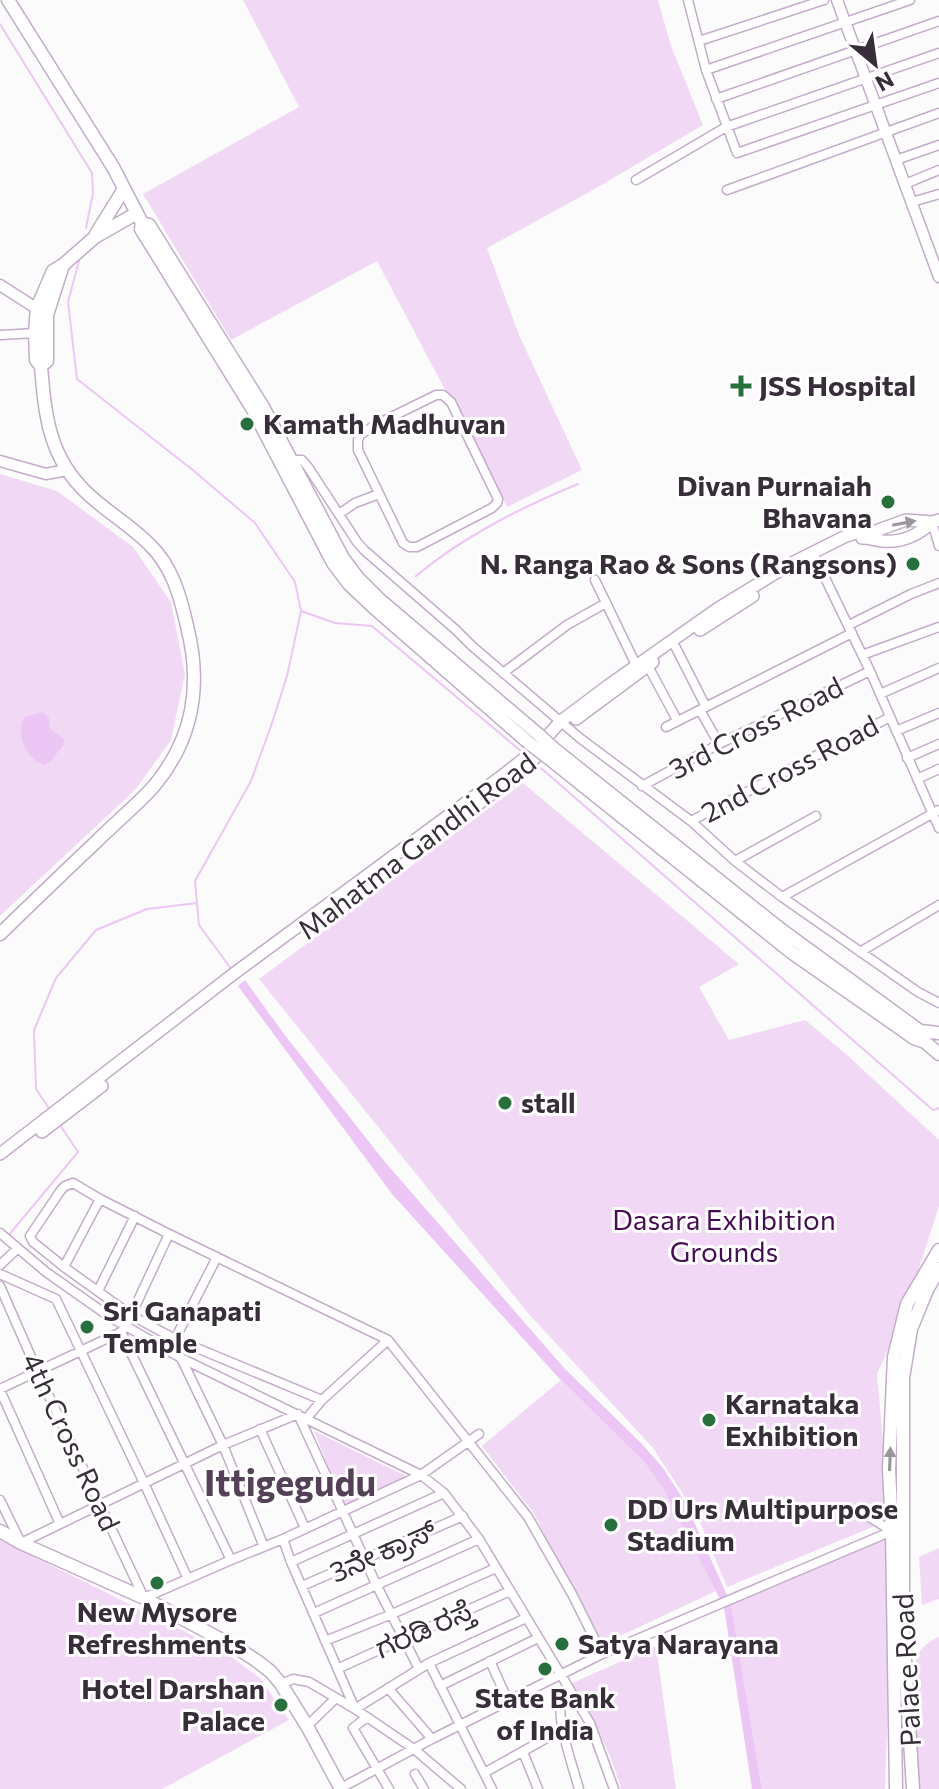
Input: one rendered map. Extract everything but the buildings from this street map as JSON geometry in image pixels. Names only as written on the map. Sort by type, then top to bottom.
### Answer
[{"type":"main road","points":[[8,0],[122,184],[139,218],[141,229],[252,408],[333,563],[349,584],[549,752],[939,1054]]},
{"type":"main road","points":[[95,237],[122,184]]},
{"type":"main road","points":[[0,934],[154,786],[177,752],[188,726],[194,668],[190,639],[174,579],[152,546],[88,494],[67,470],[46,418],[41,366],[36,360],[42,312],[53,271],[95,237],[139,218]]},
{"type":"main road","points":[[139,218],[149,225],[263,407],[343,558],[358,578],[534,739]]},
{"type":"main road","name":"Mahatma Gandhi Road","points":[[642,665],[844,537],[870,533],[906,520],[935,521]]},
{"type":"main road","name":"Mahatma Gandhi Road","points":[[0,1163],[238,975],[511,780],[541,754],[564,724],[717,609],[792,563],[846,541],[858,538],[898,541],[922,532],[935,521]]},
{"type":"main road","points":[[920,1037],[939,1033]]},
{"type":"main road","name":"Mahatma Gandhi Road","points":[[0,1154],[53,1120]]},
{"type":"main road","points":[[896,1789],[889,1469],[894,1357],[907,1304],[939,1250]]},
{"type":"main road","name":"Palace Road","points":[[913,1789],[903,1627],[903,1378],[911,1329],[939,1269]]},
{"type":"main road","points":[[0,1531],[144,1598],[237,1648],[271,1672],[307,1726],[341,1789]]},
{"type":"street","points":[[688,0],[706,70],[737,153],[939,83]]},
{"type":"street","points":[[699,41],[824,0]]},
{"type":"street","points":[[837,0],[905,184],[934,251],[939,276]]},
{"type":"street","points":[[706,70],[910,0]]},
{"type":"street","points":[[716,99],[939,21]]},
{"type":"street","points":[[636,180],[726,127],[939,53]]},
{"type":"street","points":[[727,190],[939,113]]},
{"type":"street","points":[[896,160],[939,145]]},
{"type":"street","points":[[905,184],[939,170]]},
{"type":"street","points":[[912,202],[939,194]]},
{"type":"street","points":[[0,285],[42,312]]},
{"type":"street","points":[[0,335],[40,333]]},
{"type":"street","points":[[436,395],[443,395],[451,402],[498,499],[492,508],[412,548],[403,543],[379,494],[358,450],[360,435],[436,395]]},
{"type":"street","points":[[292,460],[302,460],[308,467],[357,542],[369,555],[503,673],[782,897],[918,992],[939,1003]]},
{"type":"street","points":[[0,461],[46,474],[67,470]]},
{"type":"street","points":[[339,514],[355,503],[379,494]]},
{"type":"street","points":[[935,521],[939,546]]},
{"type":"street","points":[[814,556],[870,671],[907,758],[935,811],[939,828]]},
{"type":"street","points":[[595,580],[642,665],[677,720]]},
{"type":"street","points":[[666,727],[911,594],[939,583]]},
{"type":"street","points":[[503,673],[567,625],[606,603]]},
{"type":"street","points":[[862,655],[939,627]]},
{"type":"street","points":[[675,646],[719,744]]},
{"type":"street","points":[[880,694],[939,668]]},
{"type":"street","name":"3rd Cross Road","points":[[642,786],[719,744],[870,671]]},
{"type":"street","points":[[896,731],[939,713]]},
{"type":"street","name":"2nd Cross Road","points":[[691,821],[890,717]]},
{"type":"street","points":[[907,758],[939,744]]},
{"type":"street","points":[[917,779],[939,769]]},
{"type":"street","points":[[782,897],[935,811]]},
{"type":"street","points":[[735,861],[816,816]]},
{"type":"street","points":[[860,952],[939,905]]},
{"type":"street","points":[[322,1400],[175,1339],[131,1315],[64,1267],[33,1242],[30,1236],[65,1186],[73,1183],[169,1234],[388,1340],[528,1517],[602,1654]]},
{"type":"street","points":[[64,1267],[100,1199]]},
{"type":"street","points":[[98,1291],[135,1216]]},
{"type":"street","points":[[60,1524],[0,1389],[123,1329],[169,1234]]},
{"type":"street","points":[[1,1236],[123,1329],[421,1475],[444,1493],[479,1539],[590,1723],[614,1789]]},
{"type":"street","points":[[0,1265],[15,1248]]},
{"type":"street","points":[[175,1339],[217,1257]]},
{"type":"street","points":[[0,1274],[56,1299],[188,1579]]},
{"type":"street","name":"4th Cross Road","points":[[0,1286],[37,1372],[144,1598]]},
{"type":"street","points":[[123,1329],[231,1560]]},
{"type":"street","points":[[0,1500],[21,1543],[223,1445],[260,1429],[302,1417],[388,1340]]},
{"type":"street","points":[[181,1358],[223,1445],[264,1547]]},
{"type":"street","points":[[302,1417],[376,1584],[419,1669]]},
{"type":"street","points":[[260,1429],[305,1528]]},
{"type":"street","points":[[144,1598],[283,1539],[421,1475],[479,1434]]},
{"type":"street","points":[[291,1562],[444,1493]]},
{"type":"street","points":[[858,1510],[892,1531]]},
{"type":"street","name":"3ನೆೇ ಕ್ರಾಸ್","points":[[302,1586],[463,1516]]},
{"type":"street","points":[[341,1789],[459,1725],[602,1654],[892,1531]]},
{"type":"street","points":[[283,1539],[355,1709]]},
{"type":"street","points":[[314,1613],[479,1539]]},
{"type":"street","points":[[325,1641],[496,1568]]},
{"type":"street","name":"ಗರಡಿ ರಸ್ತೆ","points":[[339,1668],[510,1591]]},
{"type":"street","points":[[355,1709],[429,1663],[526,1618]]},
{"type":"street","points":[[440,1686],[538,1638]]},
{"type":"street","points":[[490,1661],[508,1701]]},
{"type":"street","points":[[429,1663],[492,1789]]},
{"type":"street","points":[[281,1684],[293,1679],[309,1682],[414,1749],[461,1789]]},
{"type":"street","points":[[388,1688],[432,1739]]},
{"type":"street","points":[[569,1691],[562,1697],[560,1709],[579,1789]]},
{"type":"street","points":[[307,1726],[336,1698]]},
{"type":"street","points":[[367,1717],[353,1728],[389,1789]]},
{"type":"street","points":[[484,1773],[563,1729]]},
{"type":"street","points":[[523,1752],[538,1789]]},
{"type":"street","points":[[415,1774],[424,1789]]},
{"type":"green space","points":[[243,0],[658,0],[671,46],[703,125],[487,248],[519,335],[582,470],[507,507],[377,261],[231,340],[143,194],[299,107]]},
{"type":"green space","points":[[0,474],[57,491],[133,547],[171,602],[185,674],[171,740],[136,789],[0,916]]},
{"type":"green space","name":"Dasara Exhibition Grounds","points":[[523,783],[739,964],[699,987],[729,1040],[805,1020],[939,1140],[939,1206],[904,1315],[877,1374],[890,1520],[727,1587],[698,1517],[653,1448],[528,1313],[259,979]]},
{"type":"green space","name":"DD Urs Multipurpose Stadium","points":[[561,1380],[645,1463],[663,1488],[716,1591],[601,1645],[533,1512],[482,1446]]},
{"type":"green space","points":[[314,1431],[408,1477],[344,1507]]},
{"type":"green space","points":[[0,1540],[222,1650],[260,1678],[289,1720],[162,1789],[0,1789]]},
{"type":"green space","points":[[879,1540],[893,1545],[885,1789],[762,1789],[731,1604]]},
{"type":"green space","points":[[939,1548],[939,1599],[922,1605],[919,1557]]},
{"type":"green space","points":[[939,1637],[939,1789],[912,1789],[914,1666],[922,1648]]},
{"type":"green space","points":[[656,1646],[676,1789],[621,1789],[600,1734],[570,1684]]},
{"type":"shaded area","points":[[43,712],[49,718],[50,729],[64,739],[64,744],[45,765],[32,758],[24,746],[21,731],[24,717]]},
{"type":"shaded area","points":[[245,980],[385,1162],[565,1369],[642,1444],[663,1468],[685,1502],[731,1604],[762,1789],[752,1789],[724,1607],[663,1488],[645,1463],[557,1376],[392,1194],[238,986]]},
{"type":"waterway","points":[[0,24],[92,173],[93,193],[86,228]]},
{"type":"waterway","points":[[80,257],[68,302],[77,379],[255,523],[295,582],[301,611],[287,676],[271,726],[251,781],[195,881],[199,925],[232,970]]},
{"type":"waterway","points":[[416,576],[453,548],[493,524],[578,484]]},
{"type":"waterway","points":[[301,611],[335,623],[372,626],[522,752]]},
{"type":"waterway","points":[[541,768],[933,1110],[939,1108]]},
{"type":"waterway","points":[[50,1110],[36,1089],[34,1030],[56,978],[96,930],[147,909],[197,903]]},
{"type":"waterway","points":[[8,1236],[78,1152],[60,1125]]},
{"type":"place","name":"JSS Hospital","points":[[741,386]]},
{"type":"place","name":"Kamath Madhuvan","points":[[247,424]]},
{"type":"place","name":"Divan Purnaiah Bhavana","points":[[888,502]]},
{"type":"place","name":"N. Ranga Rao & Sons (Rangsons)","points":[[913,564]]},
{"type":"place","name":"stall","points":[[505,1103]]},
{"type":"place","name":"Sri Ganapati Temple","points":[[87,1327]]},
{"type":"place","name":"Karnataka Exhibition","points":[[709,1420]]},
{"type":"place","name":"DD Urs Multipurpose Stadium","points":[[611,1525]]},
{"type":"place","name":"New Mysore Refreshments","points":[[157,1583]]},
{"type":"place","name":"Satya Narayana","points":[[562,1644]]},
{"type":"place","name":"State Bank of India","points":[[545,1669]]},
{"type":"place","name":"Hotel Darshan Palace","points":[[281,1705]]},
{"type":"district","name":"Ittigegudu","points":[[290,1483]]}]
